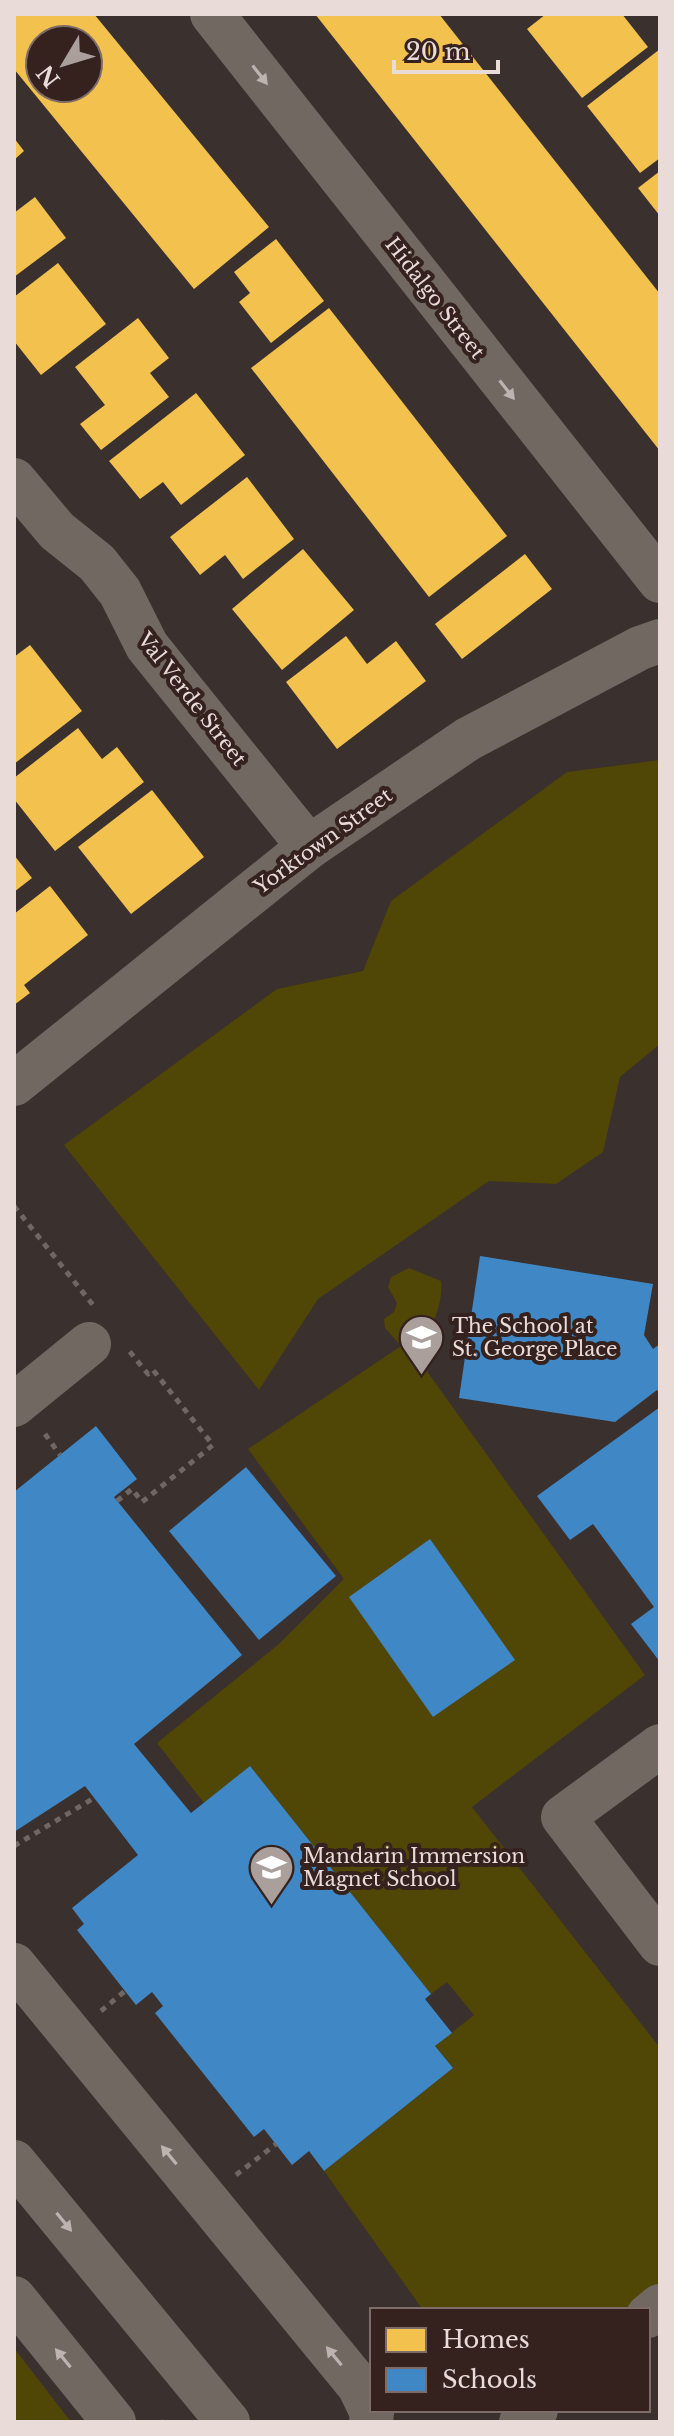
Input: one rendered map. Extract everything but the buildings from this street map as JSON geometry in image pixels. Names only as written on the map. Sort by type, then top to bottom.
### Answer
[{"type":"street","name":"Hidalgo Street","points":[[212,14],[660,581]]},
{"type":"street","name":"Val Verde Street","points":[[14,480],[57,531],[97,563],[120,592],[147,646],[309,847]]},
{"type":"street","name":"Yorktown Street","points":[[14,1084],[309,847],[468,739],[628,654],[660,641]]},
{"type":"street","points":[[14,1405],[103,1332]]},
{"type":"street","points":[[652,1751],[563,1817],[660,1944]]},
{"type":"street","points":[[14,1965],[359,2386],[370,2409]]},
{"type":"street","points":[[14,2162],[228,2422]]},
{"type":"street","points":[[14,2298],[114,2422]]},
{"type":"path","points":[[14,1206],[103,1332],[148,1374],[153,1370],[213,1445],[142,1502],[132,1489],[117,1501]]},
{"type":"path","points":[[45,1434],[60,1455]]},
{"type":"path","points":[[14,1846],[94,1798]]},
{"type":"path","points":[[97,2014],[125,1991]]},
{"type":"path","points":[[233,2177],[276,2144]]},
{"type":"shaded area","points":[[660,760],[660,1044],[620,1077],[603,1152],[556,1184],[489,1181],[318,1299],[259,1390],[64,1145],[277,989],[363,971],[391,901],[567,772]]},
{"type":"shaded area","points":[[409,1268],[441,1281],[438,1310],[430,1329],[411,1349],[645,1675],[472,1807],[660,2048],[660,2283],[628,2308],[422,2308],[324,2171],[453,2068],[435,2046],[474,2015],[447,1982],[431,1994],[250,1767],[204,1803],[157,1743],[279,1644],[344,1579],[248,1449],[401,1346],[385,1328],[384,1319],[394,1312],[397,1303],[388,1287],[391,1277]]},
{"type":"shaded area","points":[[14,2348],[71,2422],[14,2422]]},
{"type":"place","name":"The School at St. George Place","points":[[421,1376]]},
{"type":"place","name":"Mandarin Immersion Magnet School","points":[[272,1906]]}]
